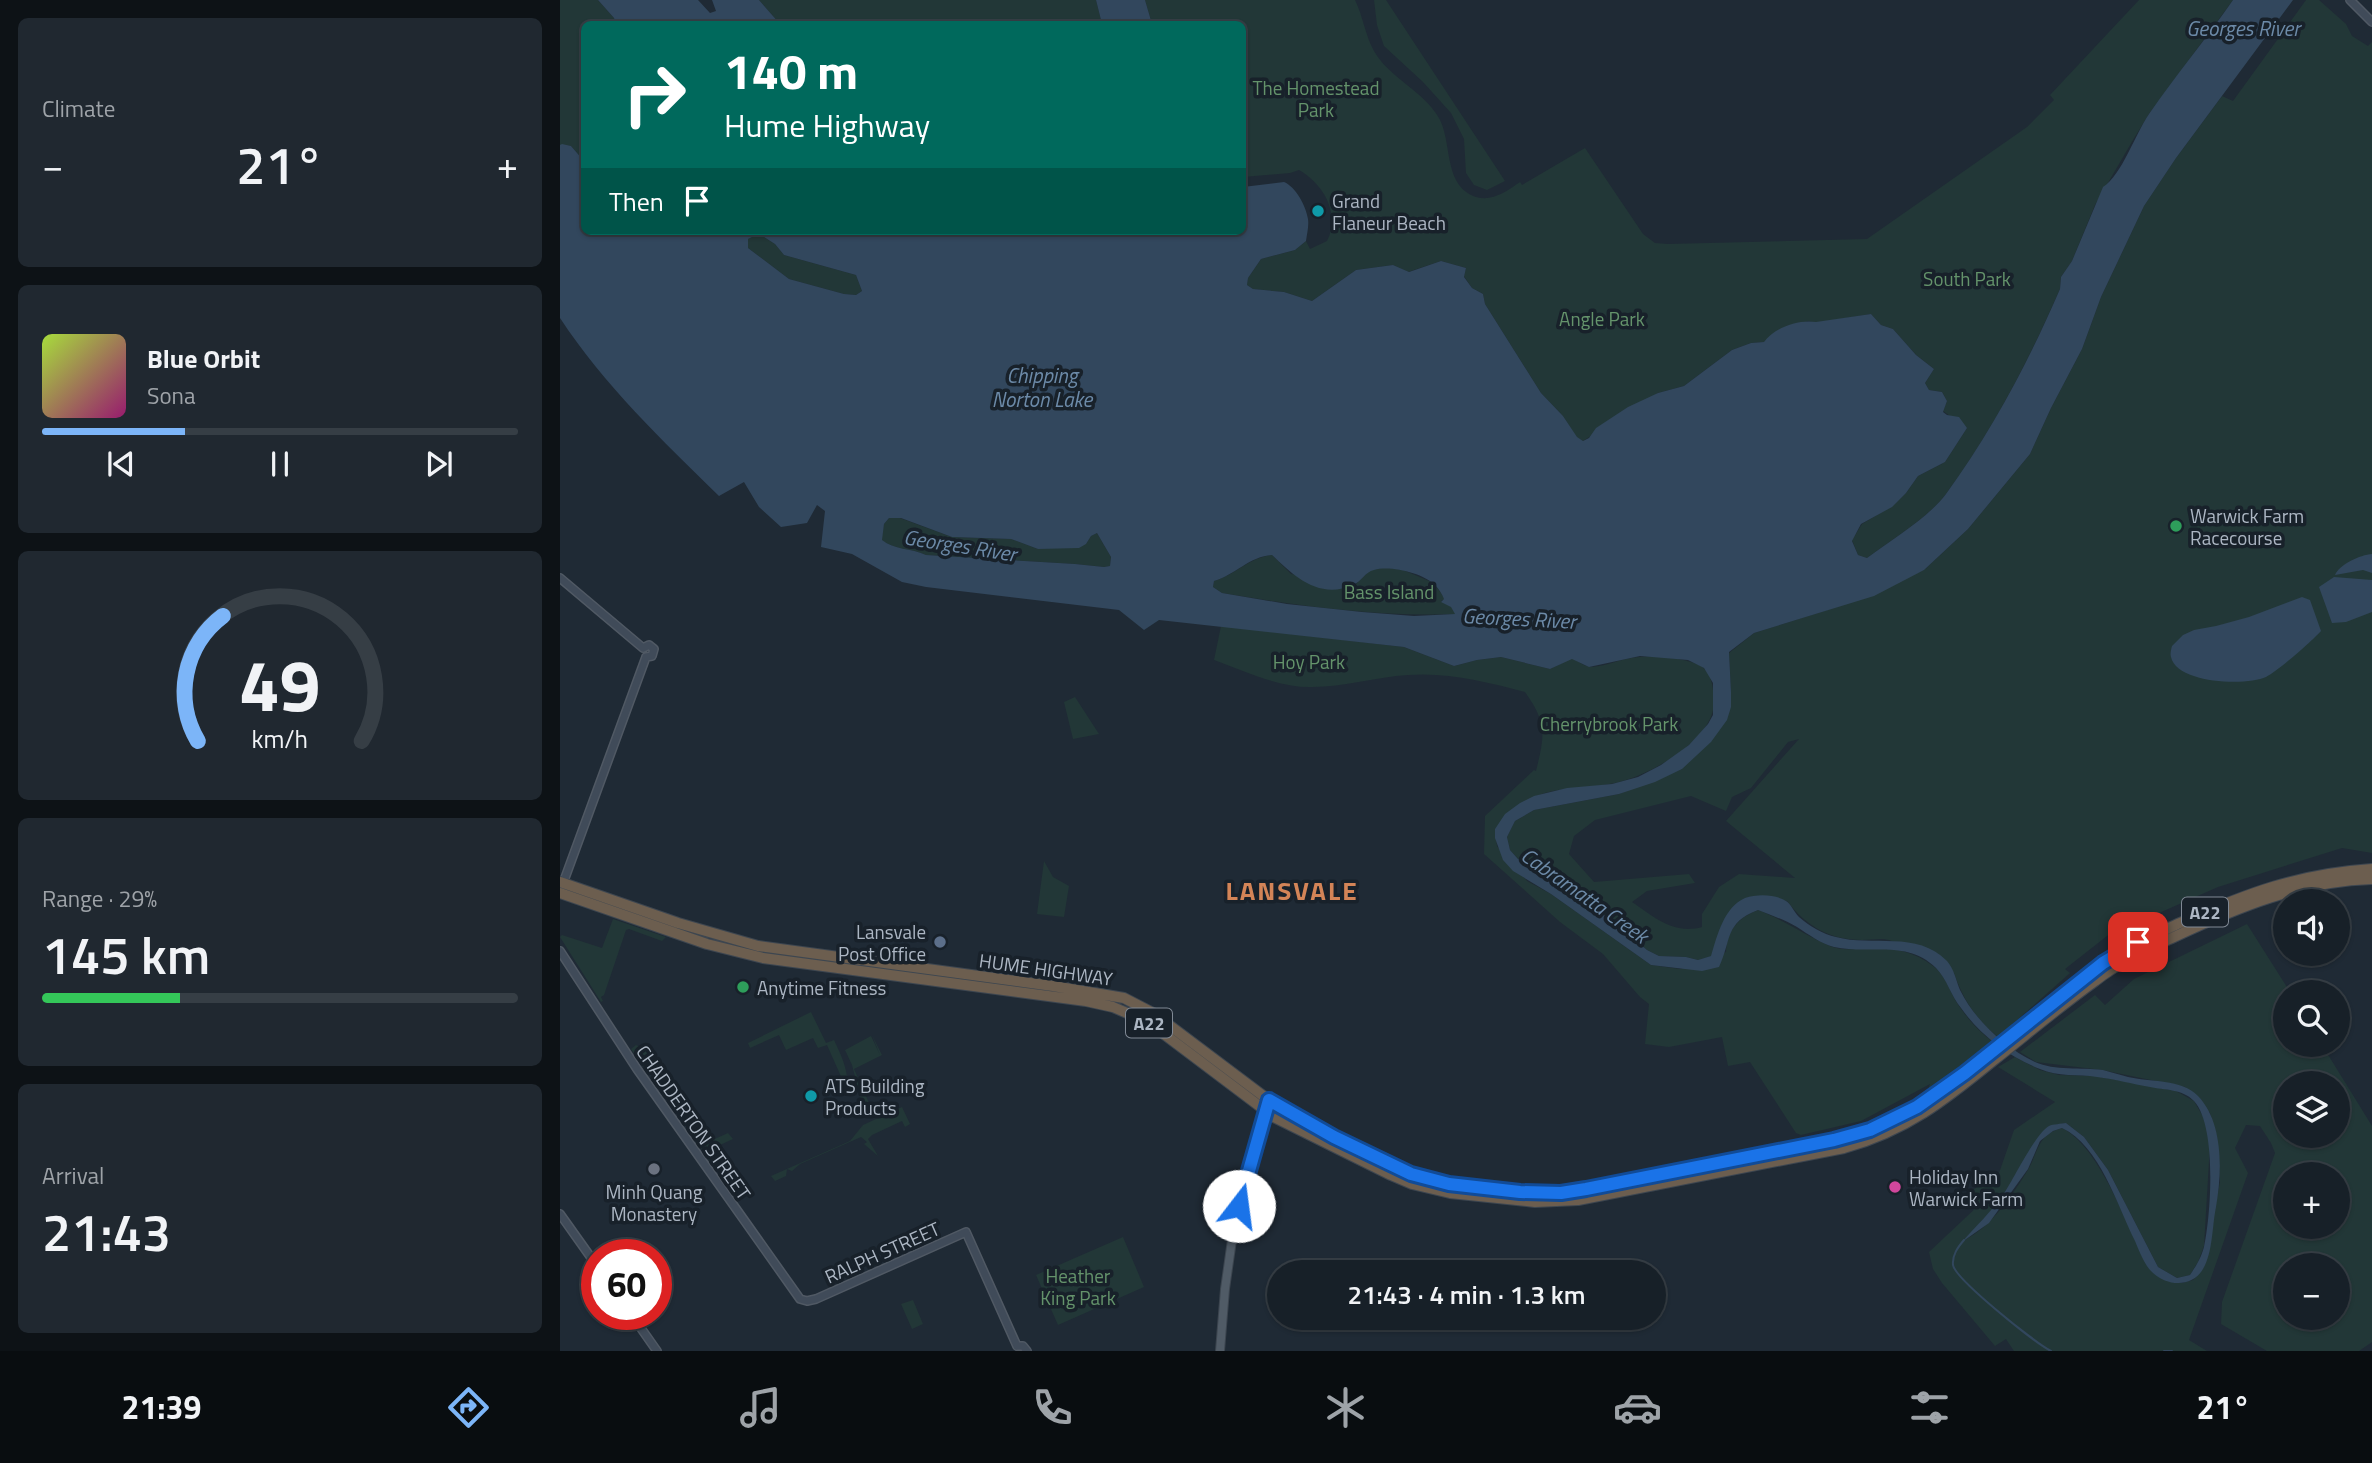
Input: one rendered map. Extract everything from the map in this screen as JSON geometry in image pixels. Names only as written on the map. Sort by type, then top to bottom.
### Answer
[{"type":"highway","name":"HUME HIGHWAY","points":[[561,888],[758,946],[1124,998],[1163,1020],[1269,1100],[1389,1164],[1428,1180],[1520,1192],[1561,1193],[1766,1154],[1870,1130],[1917,1107],[2124,961],[2222,910],[2293,880],[2318,874],[2372,869]]},
{"type":"highway","name":"HUME HIGHWAY","points":[[2222,910],[2336,881],[2372,879]]},
{"type":"highway","name":"HUME HIGHWAY","points":[[561,888],[707,944],[763,958],[1078,1000],[1112,1007],[1148,1022],[1265,1111],[1391,1175],[1425,1188],[1450,1193],[1503,1199],[1564,1201],[1769,1163],[1872,1140],[1921,1117],[1947,1099],[1990,1058]]},
{"type":"main road","points":[[1220,1351],[1224,1289],[1233,1233],[1269,1100]]},
{"type":"street","points":[[2352,2],[2372,19]]},
{"type":"street","points":[[560,578],[643,648],[649,645],[654,649],[652,656],[646,657],[561,888]]},
{"type":"street","name":"CHADDERTON STREET","points":[[560,951],[637,1069],[792,1288],[800,1299],[811,1301]]},
{"type":"street","points":[[560,1214],[581,1244]]},
{"type":"street","name":"RALPH STREET","points":[[811,1301],[966,1232],[1015,1348]]},
{"type":"street","points":[[642,1330],[657,1351]]},
{"type":"street","points":[[1015,1348],[1023,1346],[1027,1351]]},
{"type":"green space","points":[[560,0],[598,0],[615,21],[581,21],[581,158],[571,146],[560,145]]},
{"type":"green space","points":[[759,0],[1096,0],[1101,21],[777,21]]},
{"type":"green space","points":[[1145,0],[1355,0],[1371,45],[1380,60],[1421,96],[1441,122],[1452,171],[1465,191],[1476,197],[1494,197],[1520,182],[1522,185],[1585,148],[1643,234],[1655,243],[1668,244],[1867,239],[2027,127],[2054,100],[2050,95],[2139,0],[2233,0],[2149,114],[2095,205],[2072,261],[2061,277],[2060,289],[2035,343],[1994,420],[1963,470],[1939,503],[1867,558],[1858,555],[1852,540],[1862,524],[1892,506],[1918,476],[1945,462],[1967,428],[1943,411],[1947,401],[1942,392],[1929,390],[1925,383],[1934,369],[1916,355],[1893,329],[1881,325],[1871,314],[1816,323],[1808,321],[1764,342],[1751,343],[1732,350],[1684,386],[1658,393],[1583,441],[1577,438],[1563,416],[1541,393],[1485,304],[1483,294],[1472,288],[1464,276],[1466,268],[1441,261],[1408,272],[1393,265],[1356,270],[1312,301],[1284,292],[1253,289],[1247,285],[1248,278],[1261,259],[1295,250],[1306,241],[1310,249],[1327,241],[1331,230],[1331,210],[1322,191],[1299,170],[1246,177],[1246,21],[1151,21]]},
{"type":"green space","points":[[1374,0],[1386,0],[1505,181],[1487,190],[1474,185],[1466,173],[1464,139],[1451,113],[1423,82],[1384,46],[1377,25]]},
{"type":"green space","name":"Warwick Farm Racecourse","points":[[2306,0],[2319,0],[2346,24],[2352,36],[2368,46],[2372,42],[2372,853],[2342,848],[2218,887],[2107,936],[2065,969],[2070,973],[1998,1037],[1971,1008],[1954,973],[1889,940],[1850,939],[1829,934],[1802,918],[1787,901],[1746,898],[1716,942],[1712,956],[1698,960],[1659,956],[1647,950],[1618,925],[1544,872],[1518,859],[1510,850],[1507,837],[1515,821],[1534,810],[1619,794],[1682,769],[1731,692],[1729,653],[1754,633],[1846,604],[1924,570],[1968,529],[2030,454],[2082,349],[2101,297],[2144,206],[2222,96],[2233,101]],"holes":[[[1799,739],[1726,821],[1795,878],[1739,874],[1719,887],[1702,914],[1702,927],[1673,927],[1632,902],[1647,891],[1695,883],[1689,874],[1594,882],[1569,854],[1574,836],[1595,820],[1691,796],[1726,811],[1732,797],[1751,788],[1788,742]]]},
{"type":"green space","points":[[756,235],[775,244],[784,255],[856,275],[862,291],[856,295],[844,294],[789,279],[748,248],[748,239]]},
{"type":"green space","points":[[889,518],[900,518],[952,537],[1011,539],[1038,549],[1086,544],[1091,536],[1097,533],[1111,557],[1110,566],[926,555],[891,546],[881,540],[884,524]]},
{"type":"green space","name":"Bass Island","points":[[1272,555],[1291,574],[1356,584],[1370,570],[1386,567],[1403,570],[1434,583],[1445,599],[1441,601],[1452,607],[1456,614],[1338,610],[1222,593],[1213,587],[1214,581],[1257,559]]},
{"type":"green space","points":[[1221,626],[1404,647],[1454,666],[1501,657],[1550,669],[1572,658],[1592,667],[1653,656],[1679,659],[1701,666],[1710,677],[1714,699],[1712,714],[1693,742],[1662,764],[1629,779],[1546,793],[1524,802],[1495,829],[1497,846],[1527,881],[1551,894],[1651,965],[1680,969],[1726,952],[1731,931],[1745,917],[1758,910],[1834,948],[1893,949],[1910,953],[1925,961],[1941,974],[1970,1020],[1992,1041],[1927,1092],[1930,1084],[1861,1121],[1801,1135],[1796,1133],[1750,1062],[1728,1066],[1722,1037],[1669,1047],[1645,1044],[1649,1004],[1603,954],[1560,922],[1484,854],[1485,816],[1536,771],[1542,738],[1541,721],[1525,692],[1467,679],[1423,674],[1324,687],[1287,685],[1214,660]]},
{"type":"green space","points":[[1075,697],[1099,734],[1073,739],[1064,702]]},
{"type":"green space","points":[[1044,861],[1053,877],[1069,886],[1064,917],[1037,914]]},
{"type":"green space","points":[[613,919],[666,937],[662,941],[626,930],[601,1002],[560,937],[562,935],[602,948]]},
{"type":"green space","points":[[2247,924],[2282,980],[2273,980],[2273,1057],[2329,1057],[2338,1071],[2273,1071],[2273,1148],[2260,1126],[2246,1125],[2235,1148],[2248,1173],[2189,1340],[2207,1351],[2014,1351],[2006,1339],[1995,1346],[1933,1269],[1929,1252],[1979,1205],[1968,1193],[1999,1173],[2014,1130],[2055,1102],[1998,1067],[2015,1057],[2040,1070],[2059,1075],[2096,1076],[2176,1091],[2194,1101],[2206,1122],[2210,1144],[2204,1246],[2190,1275],[2177,1278],[2158,1267],[2108,1170],[2084,1137],[2066,1123],[2050,1126],[2001,1198],[1964,1240],[1983,1227],[2001,1209],[2029,1168],[2044,1139],[2062,1128],[2076,1138],[2102,1172],[2153,1273],[2182,1283],[2193,1280],[2203,1269],[2220,1182],[2217,1137],[2210,1113],[2185,1087],[2102,1070],[2036,1062],[2020,1052],[2095,995],[2105,1005],[2134,979]]},
{"type":"green space","points":[[811,1012],[826,1043],[834,1040],[837,1046],[846,1070],[847,1090],[827,1045],[818,1048],[813,1038],[786,1050],[779,1035],[750,1048],[748,1043]]},
{"type":"green space","points":[[872,1035],[882,1055],[854,1069],[873,1116],[870,1109],[864,1111],[852,1065],[845,1050],[871,1036],[880,1055]]},
{"type":"green space","points":[[636,1045],[657,1057],[650,1075],[631,1049]]},
{"type":"green space","points":[[2350,1090],[2372,1126],[2372,1342],[2359,1351],[2267,1351],[2221,1324],[2222,1302],[2275,1153],[2273,1148],[2350,1148]]},
{"type":"green space","points":[[902,1107],[910,1124],[905,1127],[902,1121],[868,1139],[878,1156],[864,1144],[867,1142],[861,1137],[800,1164],[792,1171],[787,1169],[786,1176],[775,1181],[771,1176],[850,1141],[863,1125]]},
{"type":"green space","points":[[728,1133],[733,1139],[720,1145],[730,1166],[717,1172],[699,1146]]},
{"type":"green space","name":"Heather King Park","points":[[1123,1237],[1144,1287],[1058,1325],[1036,1275]]},
{"type":"green space","points":[[913,1300],[923,1324],[912,1329],[901,1304]]},
{"type":"water","points":[[598,0],[698,0],[710,13],[716,11],[712,0],[759,0],[777,21],[615,21]]},
{"type":"water","points":[[1096,0],[1145,0],[1151,21],[1101,21]]},
{"type":"water","name":"Chipping Norton Lake","points":[[2233,0],[2293,0],[2176,158],[2144,206],[2101,297],[2082,349],[2030,454],[1968,529],[1924,570],[1874,596],[1754,633],[1729,652],[1731,707],[1727,720],[1711,742],[1682,769],[1655,782],[1619,794],[1534,810],[1515,821],[1507,837],[1510,850],[1518,859],[1544,872],[1618,925],[1647,950],[1659,956],[1698,960],[1711,956],[1722,923],[1738,902],[1755,896],[1777,897],[1788,902],[1807,923],[1831,936],[1850,940],[1908,942],[1935,951],[1949,964],[1966,1001],[1982,1022],[2013,1049],[2035,1062],[2060,1068],[2103,1070],[2174,1084],[2191,1091],[2198,1096],[2213,1120],[2220,1164],[2209,1255],[2199,1275],[2180,1283],[2159,1278],[2150,1270],[2097,1162],[2087,1148],[2062,1128],[2040,1141],[2028,1169],[1989,1223],[1962,1242],[2003,1195],[2043,1131],[2051,1125],[2066,1123],[2084,1137],[2108,1170],[2158,1267],[2177,1278],[2190,1275],[2204,1247],[2209,1214],[2210,1171],[2206,1130],[2201,1113],[2190,1097],[2173,1091],[2110,1079],[2047,1072],[2028,1064],[1996,1044],[1977,1027],[1958,1003],[1940,972],[1925,959],[1900,951],[1829,946],[1788,922],[1758,910],[1747,915],[1734,927],[1719,967],[1702,971],[1651,965],[1551,894],[1513,871],[1503,860],[1495,838],[1495,829],[1505,814],[1520,803],[1534,796],[1567,788],[1612,784],[1638,777],[1689,745],[1713,715],[1713,683],[1704,668],[1688,660],[1640,656],[1589,667],[1572,659],[1550,669],[1501,657],[1454,666],[1404,647],[1159,620],[1144,630],[1119,610],[902,582],[852,554],[821,547],[825,511],[817,505],[807,523],[781,527],[759,507],[744,482],[719,496],[615,389],[560,318],[562,144],[571,146],[581,158],[581,235],[756,235],[1246,235],[1246,187],[1284,182],[1296,192],[1305,208],[1308,222],[1306,241],[1295,250],[1261,259],[1248,278],[1247,285],[1253,289],[1284,292],[1312,301],[1356,270],[1393,265],[1409,272],[1441,261],[1466,268],[1464,277],[1472,288],[1483,294],[1485,304],[1541,393],[1583,441],[1589,438],[1596,428],[1628,407],[1658,393],[1684,386],[1732,350],[1751,343],[1764,342],[1787,326],[1802,322],[1871,314],[1881,325],[1893,329],[1916,355],[1934,369],[1925,383],[1929,390],[1942,392],[1947,401],[1943,412],[1959,417],[1967,428],[1945,462],[1918,476],[1892,507],[1861,524],[1852,541],[1858,555],[1867,558],[1939,503],[1963,470],[2009,395],[2035,343],[2060,289],[2061,277],[2072,261],[2103,187],[2122,164],[2149,114]],"holes":[[[756,235],[775,244],[784,255],[856,275],[862,291],[856,295],[844,294],[789,279],[748,248],[748,239]],[[889,518],[901,518],[952,537],[1011,539],[1038,549],[1079,548],[1097,533],[1111,557],[1110,566],[926,555],[892,546],[882,540],[884,524]],[[1272,555],[1298,578],[1318,588],[1329,590],[1353,585],[1371,571],[1381,569],[1397,569],[1415,574],[1435,585],[1444,599],[1441,602],[1451,607],[1455,614],[1414,616],[1287,604],[1222,593],[1213,587],[1214,581],[1250,562]]]},
{"type":"water","points":[[2372,554],[2372,573],[2363,570],[2335,575],[2351,561]]},
{"type":"water","points":[[2334,577],[2372,580],[2372,612],[2346,622],[2332,623],[2319,587]]},
{"type":"water","points":[[2302,597],[2310,600],[2321,631],[2295,656],[2266,677],[2229,682],[2199,678],[2176,666],[2171,657],[2172,646],[2183,635],[2249,617]]},
{"type":"waterway","name":"Cabramatta Creek","points":[[1964,1240],[1953,1258],[1957,1272],[1997,1310],[2051,1351]]},
{"type":"waterway","name":"Cabramatta Creek","points":[[2164,1351],[2172,1351]]},
{"type":"place","name":"Grand Flaneur Beach","points":[[1318,211]]},
{"type":"place","name":"Warwick Farm Racecourse","points":[[2176,526]]},
{"type":"place","name":"Lansvale Post Office","points":[[940,942]]},
{"type":"place","name":"Anytime Fitness","points":[[743,987]]},
{"type":"place","name":"ATS Building Products","points":[[811,1096]]},
{"type":"place","name":"Minh Quang Monastery","points":[[654,1169]]},
{"type":"place","name":"Holiday Inn Warwick Farm","points":[[1895,1187]]},
{"type":"district","name":"LANSVALE","points":[[1292,890]]},
{"type":"route","points":[[1239,1206],[1269,1100],[1298,1118],[1411,1174],[1449,1184],[1520,1192],[1561,1193],[1586,1189],[1834,1140],[1870,1130],[1917,1107],[1946,1088],[2103,963],[2138,942]]},
{"type":"water label","name":"Georges River","points":[[2243,28]]},
{"type":"water label","name":"Georges River","points":[[960,545]]},
{"type":"water label","name":"Georges River","points":[[1519,618]]},
{"type":"park label","name":"The Homestead Park","points":[[1316,98]]},
{"type":"park label","name":"South Park","points":[[1967,278]]},
{"type":"park label","name":"Angle Park","points":[[1602,318]]},
{"type":"park label","name":"Hoy Park","points":[[1309,661]]},
{"type":"park label","name":"Cherrybrook Park","points":[[1609,723]]}]
